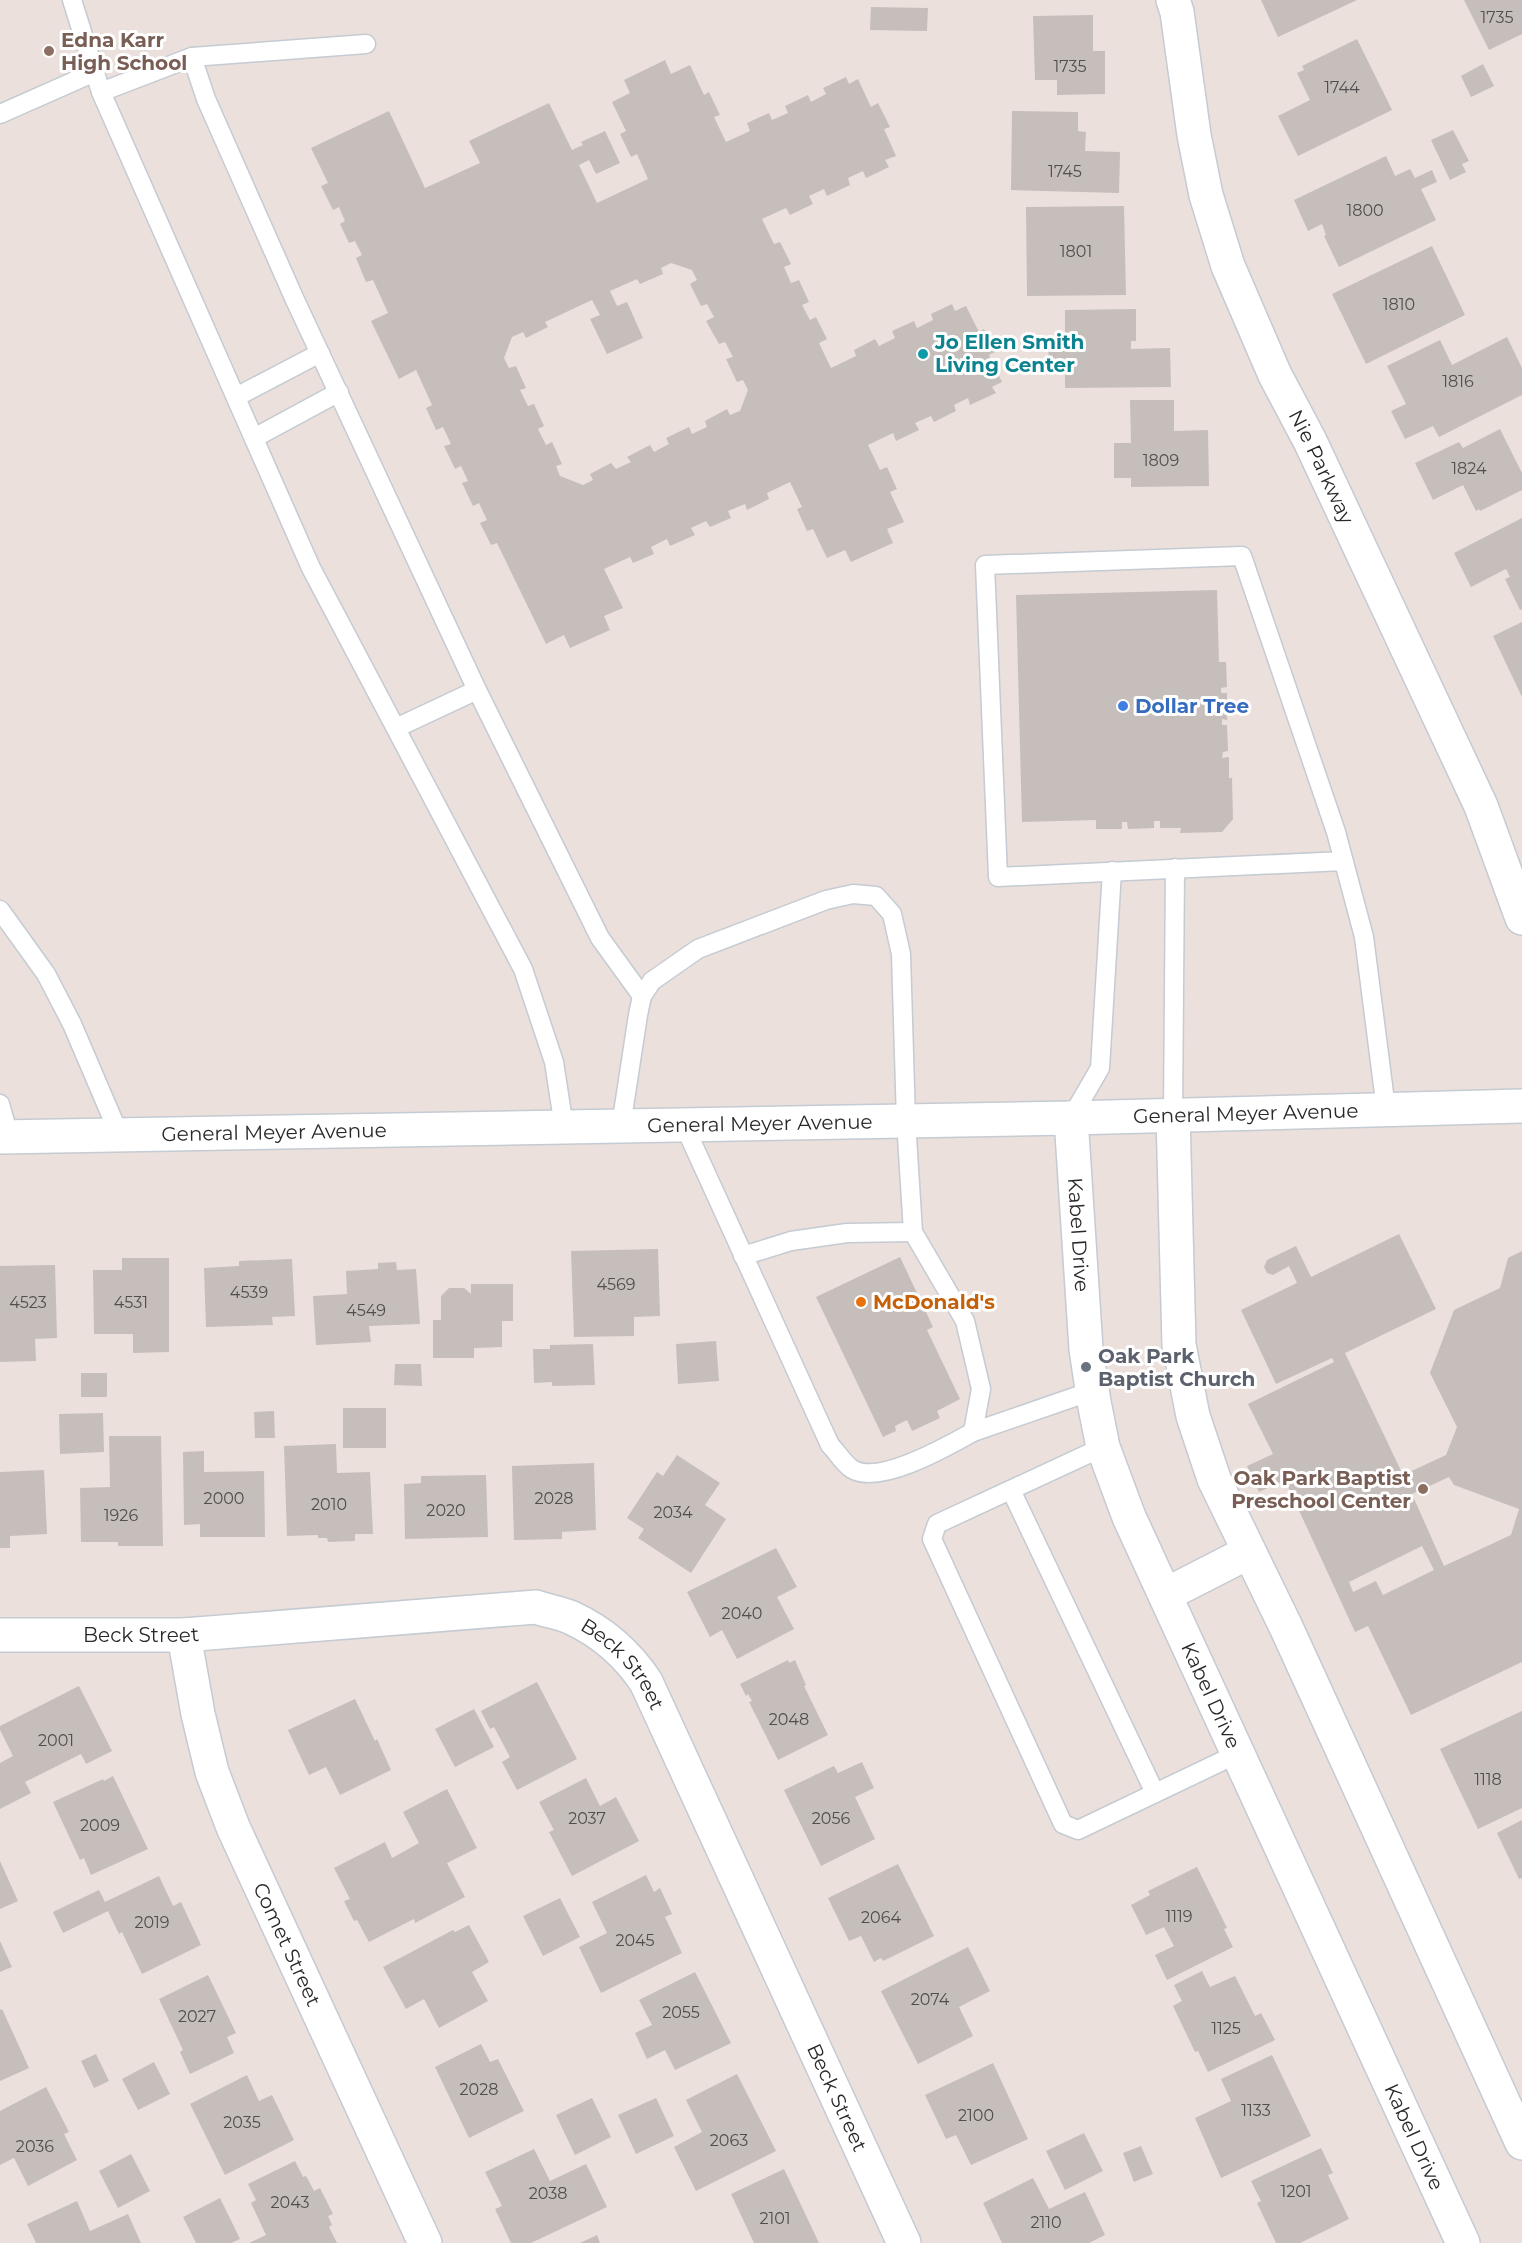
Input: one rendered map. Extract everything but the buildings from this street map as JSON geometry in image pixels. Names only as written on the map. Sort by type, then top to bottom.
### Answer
[{"type":"street","name":"Nie Parkway","points":[[1173,0],[1177,12],[1194,135],[1206,195],[1228,266],[1275,375],[1310,441],[1481,806],[1522,918]]},
{"type":"street","name":"General Meyer Avenue","points":[[5,1137],[1071,1118],[1522,1106]]},
{"type":"street","points":[[1173,1115],[1179,1346],[1193,1416],[1214,1479],[1296,1648],[1522,2143]]},
{"type":"street","name":"Kabel Drive","points":[[1071,1118],[1086,1349],[1103,1447],[1129,1517],[1463,2243]]},
{"type":"street","points":[[1165,1594],[1250,1552]]},
{"type":"street","name":"Beck Street","points":[[0,1635],[184,1635],[536,1607],[572,1618],[608,1640],[635,1665],[646,1682],[904,2243]]},
{"type":"street","name":"Comet Street","points":[[184,1635],[198,1714],[212,1772],[233,1827],[425,2243]]},
{"type":"lane","points":[[72,0],[102,92],[311,568],[523,969],[554,1062],[564,1127]]},
{"type":"lane","points":[[102,92],[192,57],[366,44]]},
{"type":"lane","points":[[192,57],[206,99],[320,353],[477,690],[600,938],[642,996]]},
{"type":"lane","points":[[0,114],[95,72]]},
{"type":"lane","points":[[236,397],[320,353]]},
{"type":"lane","points":[[254,438],[339,392]]},
{"type":"lane","points":[[1343,861],[998,877],[985,565],[1242,556],[1336,832],[1364,937],[1386,1109]]},
{"type":"lane","points":[[396,728],[477,690]]},
{"type":"lane","points":[[1173,1115],[1175,868]]},
{"type":"lane","points":[[1071,1118],[1100,1068],[1112,872]]},
{"type":"lane","points":[[621,1126],[642,996],[652,981],[698,949],[826,900],[853,894],[876,896],[892,915],[901,954],[906,1121],[914,1232],[965,1321],[981,1389],[973,1432]]},
{"type":"lane","points":[[0,910],[46,974],[67,1014],[119,1134]]},
{"type":"lane","points":[[0,1104],[5,1137]]},
{"type":"lane","points":[[684,1125],[830,1445],[853,1470],[879,1474],[932,1454],[973,1432],[1092,1391]]},
{"type":"lane","points":[[743,1256],[791,1241],[836,1235],[914,1232]]},
{"type":"lane","points":[[1103,1447],[937,1524],[932,1539],[1064,1824],[1078,1830],[1239,1753]]},
{"type":"lane","points":[[1011,1490],[1155,1793]]},
{"type":"place","name":"Edna Karr High School","points":[[49,51]]},
{"type":"place","name":"Jo Ellen Smith Living Center","points":[[923,354]]},
{"type":"place","name":"Dollar Tree","points":[[1123,706]]},
{"type":"place","name":"McDonald's","points":[[861,1302]]},
{"type":"place","name":"Oak Park Baptist Church","points":[[1086,1367]]},
{"type":"place","name":"Oak Park Baptist Preschool Center","points":[[1423,1489]]}]
